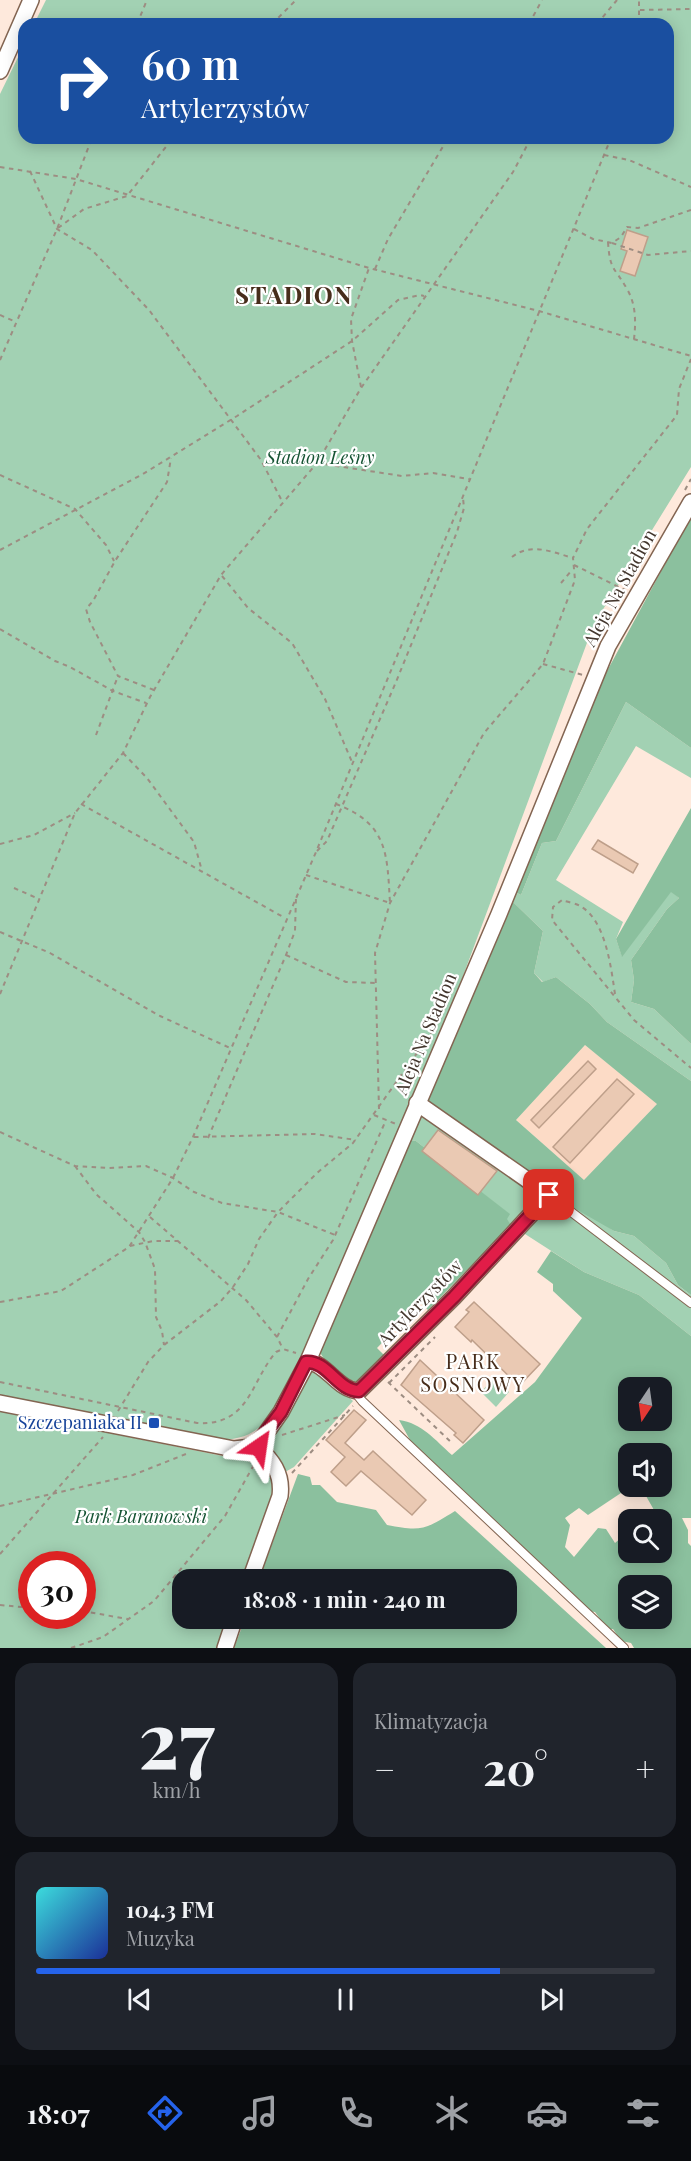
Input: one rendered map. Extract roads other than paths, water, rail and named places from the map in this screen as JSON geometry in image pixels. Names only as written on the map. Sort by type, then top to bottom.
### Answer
[{"type":"street","points":[[23,18],[31,0]]},
{"type":"street","points":[[0,71],[18,30]]},
{"type":"street","name":"Aleja Na Stadion","points":[[259,1447],[308,1361],[499,914],[608,646],[688,496]]},
{"type":"street","points":[[417,1103],[549,1195]]},
{"type":"street","name":"Artylerzystów","points":[[358,1394],[384,1378],[514,1231],[549,1195]]},
{"type":"street","points":[[308,1361],[316,1363],[358,1394]]},
{"type":"street","points":[[0,1403],[108,1431],[240,1450],[259,1447],[275,1465],[281,1485],[280,1496],[254,1569]]},
{"type":"street","points":[[225,1648],[231,1629]]},
{"type":"lane","points":[[549,1195],[691,1302]]},
{"type":"lane","points":[[358,1394],[624,1648]]},
{"type":"place","name":"Szczepaniaka II","points":[[154,1423]]},
{"type":"district","name":"STADION","points":[[294,296]]},
{"type":"district","name":"PARK SOSNOWY","points":[[473,1374]]},
{"type":"park label","name":"Stadion Leśny","points":[[320,458]]},
{"type":"park label","name":"Park Baranowski","points":[[141,1517]]}]
